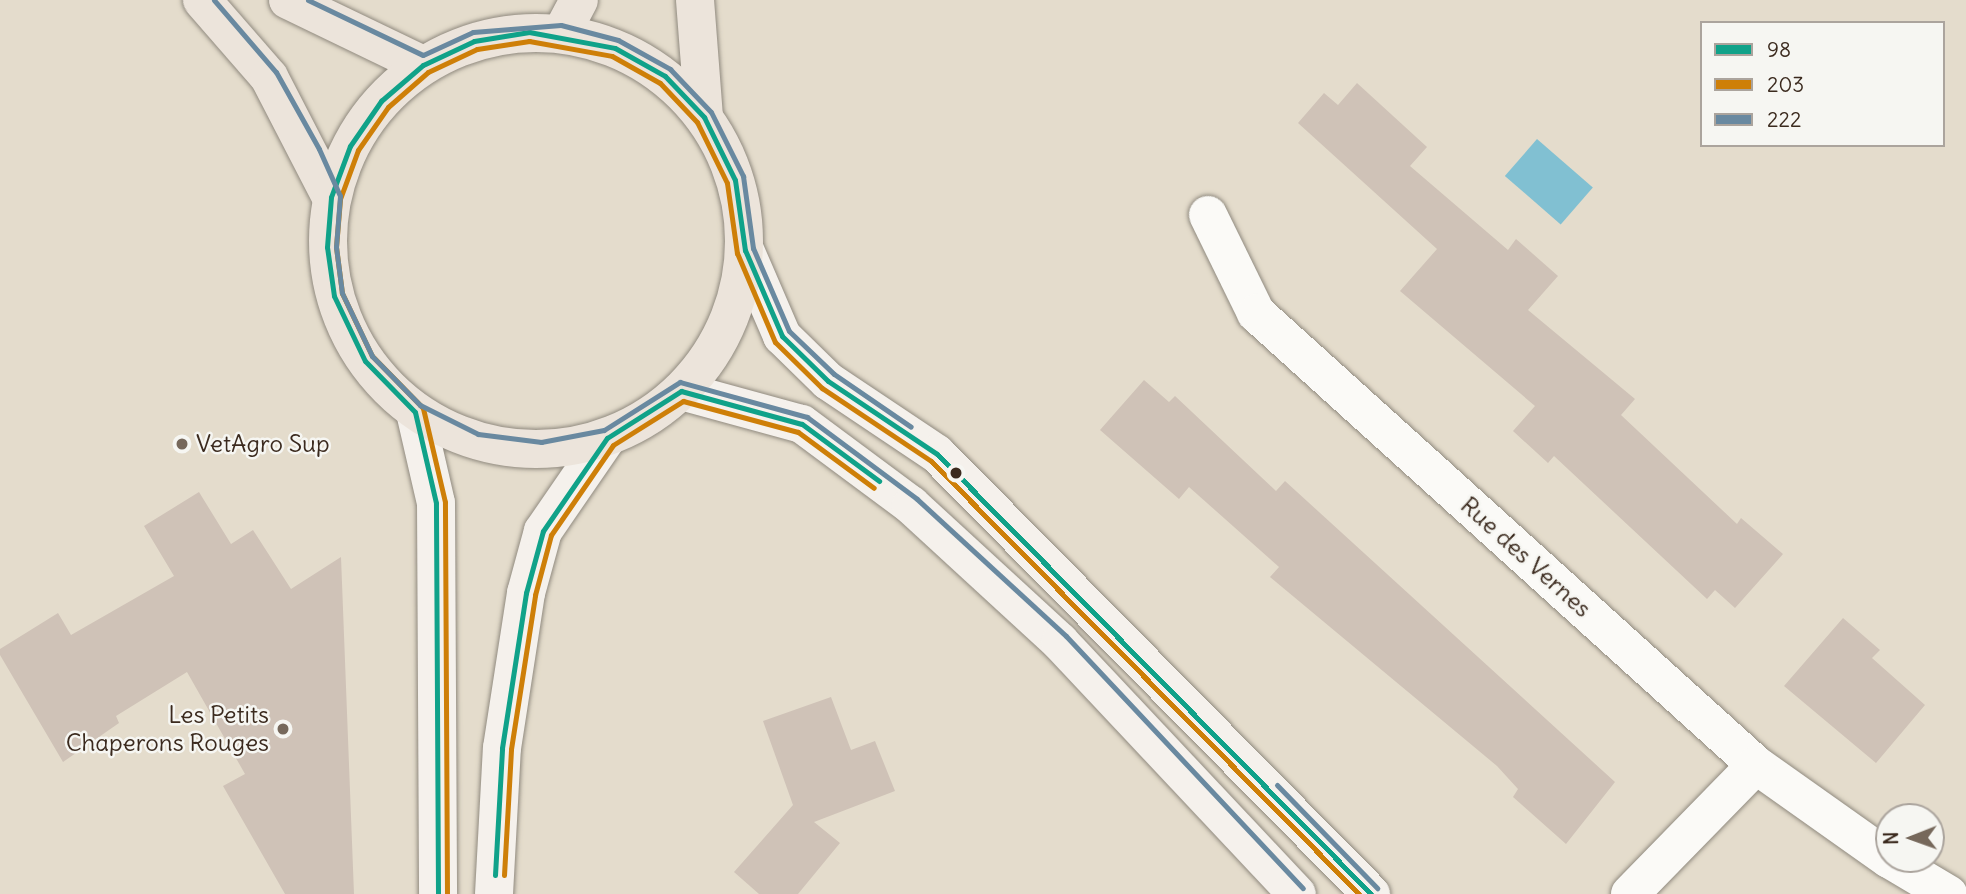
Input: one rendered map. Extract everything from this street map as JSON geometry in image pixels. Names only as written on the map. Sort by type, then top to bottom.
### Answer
[{"type":"main road","points":[[202,0],[269,77],[331,197]]},
{"type":"main road","points":[[288,0],[422,65]]},
{"type":"main road","points":[[561,34],[579,0]]},
{"type":"main road","points":[[695,0],[704,117]]},
{"type":"main road","points":[[745,250],[736,302],[714,351],[681,391],[646,419],[607,438],[541,450],[475,442],[415,412],[365,361],[334,296],[327,247],[331,197],[365,123],[422,65],[474,41],[561,34],[615,48],[664,76],[704,117],[735,180],[745,250],[782,336],[828,381],[946,463],[1371,894]]},
{"type":"main road","points":[[681,391],[802,424],[911,505],[1060,642],[1297,894]]},
{"type":"main road","points":[[415,412],[436,503],[438,894]]},
{"type":"main road","points":[[494,894],[502,748],[526,593],[543,531],[607,438]]},
{"type":"street","name":"Rue des Vernes","points":[[1208,215],[1256,313],[1756,765],[1875,849]]},
{"type":"street","points":[[1630,894],[1756,765]]},
{"type":"street","name":"Rue des Vernes","points":[[1913,873],[1948,894]]},
{"type":"water","points":[[1537,139],[1593,188],[1561,225],[1505,176]]},
{"type":"building","points":[[1357,83],[1427,147],[1410,166],[1508,250],[1516,239],[1558,276],[1528,310],[1635,399],[1621,415],[1737,524],[1741,518],[1783,554],[1735,608],[1715,590],[1707,599],[1554,456],[1548,463],[1513,431],[1535,406],[1400,291],[1437,249],[1298,123],[1324,93],[1338,105]]},
{"type":"building","points":[[1144,380],[1169,402],[1175,396],[1276,491],[1285,481],[1615,782],[1566,844],[1513,797],[1518,789],[1497,766],[1270,577],[1279,567],[1189,487],[1179,499],[1100,430]]},
{"type":"building","name":"Les Petits Chaperons Rouges","points":[[199,492],[231,544],[253,530],[291,589],[341,557],[354,894],[285,894],[223,786],[245,774],[187,672],[116,716],[119,723],[63,762],[0,655],[0,649],[58,613],[71,635],[174,576],[144,526]]},
{"type":"building","points":[[1843,618],[1880,650],[1872,658],[1925,705],[1876,763],[1784,686]]},
{"type":"building","points":[[831,697],[851,750],[875,741],[895,791],[814,822],[840,843],[798,894],[759,894],[734,872],[793,805],[763,721]]},
{"type":"transit line","name":"222","points":[[214,0],[276,72],[319,149],[340,196],[336,247],[342,293],[372,356],[420,405],[478,434],[541,442],[604,430],[680,382],[807,417],[917,499],[1066,636],[1303,888]]},
{"type":"transit line","name":"222","points":[[308,0],[423,55],[473,32],[561,25],[618,40],[670,69],[711,112],[743,176],[753,248],[789,331],[834,374],[911,427]]},
{"type":"transit line","name":"98","points":[[438,894],[436,503],[415,412],[365,361],[334,296],[327,247],[331,197],[350,146],[381,101],[423,65],[474,41],[529,32],[615,48],[665,76],[704,117],[735,180],[745,250],[782,336],[828,381],[937,454],[1371,894]]},
{"type":"transit line","name":"203","points":[[447,894],[445,502],[423,408],[372,356],[342,293],[336,247],[340,199],[358,150],[388,107],[428,72],[477,49],[529,41],[612,56],[660,83],[697,122],[727,183],[737,253],[775,342],[822,388],[931,461],[1359,894]]},
{"type":"transit line","name":"98","points":[[495,875],[502,748],[526,593],[543,531],[607,438],[681,391],[802,424],[879,481]]},
{"type":"transit line","name":"203","points":[[504,875],[511,749],[535,595],[551,535],[613,445],[683,401],[798,432],[874,488]]},
{"type":"transit line","name":"222","points":[[1277,785],[1377,888]]},
{"type":"place","name":"VetAgro Sup","points":[[182,444]]},
{"type":"place","name":"Les Petits Chaperons Rouges","points":[[283,729]]}]
